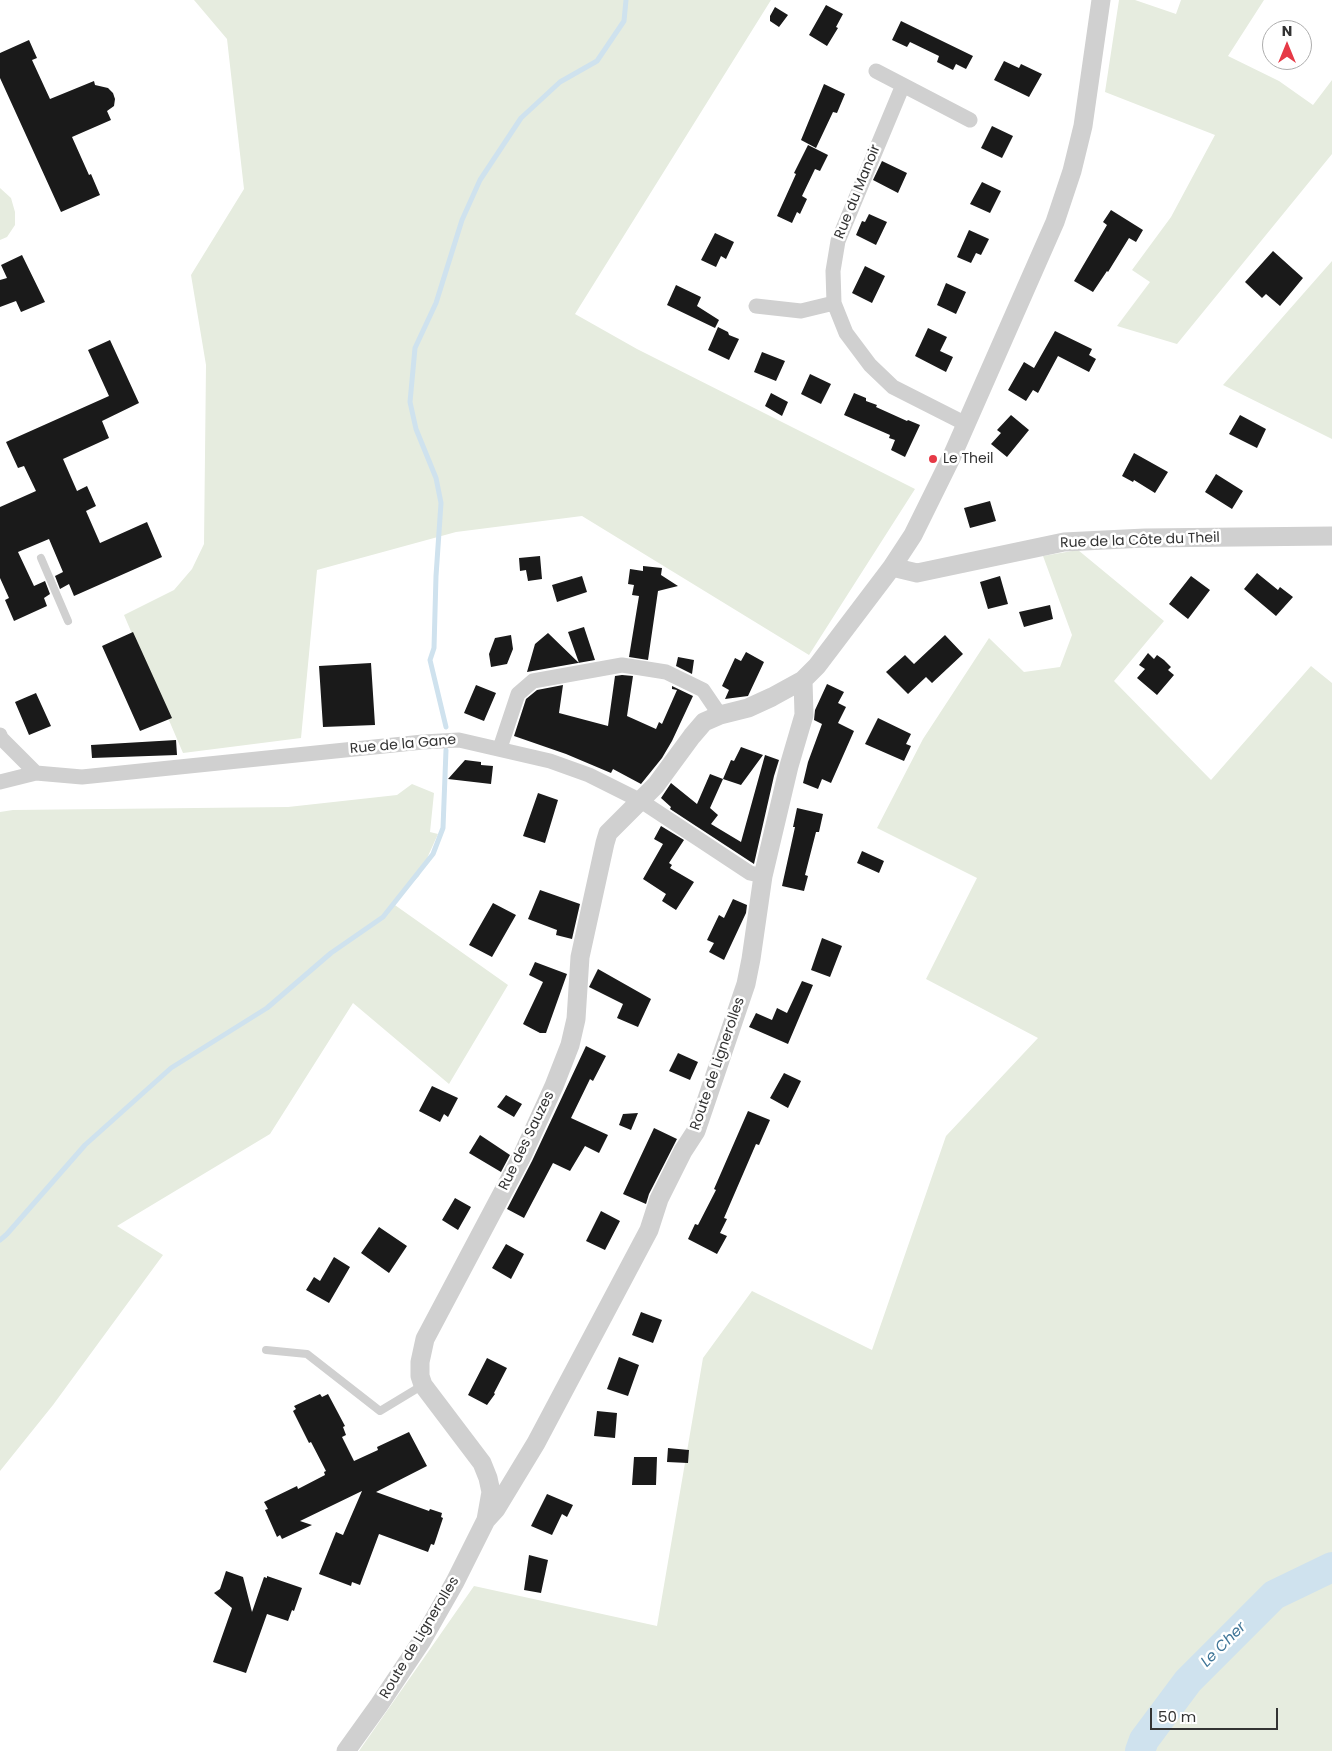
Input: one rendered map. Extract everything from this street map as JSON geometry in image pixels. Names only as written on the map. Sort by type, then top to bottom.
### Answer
[{"type":"street","points":[[642,801],[704,722],[720,715],[748,708],[803,680],[816,666],[892,567],[912,535],[966,424],[1055,222],[1072,171],[1083,126],[1101,0]]},
{"type":"street","points":[[876,71],[970,120]]},
{"type":"street","name":"Rue du Manoir","points":[[903,85],[838,240],[833,270],[834,303],[846,333],[870,365],[894,387],[966,424]]},
{"type":"street","points":[[756,306],[801,311],[834,303]]},
{"type":"street","name":"Rue de la Côte du Theil","points":[[892,567],[917,573],[1064,542],[1145,538],[1332,536]]},
{"type":"street","points":[[500,748],[518,694],[533,681],[622,664],[666,672],[703,690],[720,715]]},
{"type":"street","name":"Route de Lignerolles","points":[[346,1751],[380,1705],[421,1642],[455,1582],[486,1520],[496,1508],[536,1443],[640,1247],[659,1199],[682,1151],[696,1131],[746,984],[763,876],[789,766],[804,715],[803,680]]},
{"type":"street","points":[[0,735],[36,773]]},
{"type":"street","name":"Rue de la Gane","points":[[0,782],[36,773],[82,777],[441,740],[459,740],[550,761],[589,775],[642,801],[750,873],[763,876]]},
{"type":"street","name":"Rue des Sauzes","points":[[423,1385],[420,1376],[420,1362],[425,1339],[522,1156],[554,1086],[570,1045],[576,1018],[580,956],[608,833],[642,801]]},
{"type":"street","points":[[423,1385],[482,1463],[488,1478],[490,1492],[486,1520]]},
{"type":"street","points":[[482,1463],[497,1471],[518,1471]]},
{"type":"lane","points":[[41,558],[68,621]]},
{"type":"lane","points":[[266,1350],[307,1354],[380,1411],[423,1385]]},
{"type":"shaded area","points":[[194,0],[771,0],[575,314],[637,349],[915,489],[809,655],[582,516],[456,532],[317,570],[301,738],[183,753],[124,615],[174,590],[192,569],[204,544],[206,365],[191,275],[244,189],[227,39]]},
{"type":"shaded area","points":[[1119,0],[1135,0],[1176,14],[1181,0],[1264,0],[1228,56],[1279,81],[1313,105],[1332,80],[1332,154],[1177,344],[1117,326],[1150,282],[1132,270],[1171,217],[1215,135],[1105,92]]},
{"type":"shaded area","points":[[0,188],[11,198],[15,212],[15,225],[7,237],[0,240]]},
{"type":"shaded area","points":[[1332,261],[1332,439],[1223,385]]},
{"type":"shaded area","points":[[1078,550],[1164,621],[1114,681],[1211,780],[1311,666],[1332,683],[1332,1751],[359,1751],[474,1586],[657,1626],[703,1358],[752,1291],[872,1350],[946,1136],[1038,1038],[926,979],[977,878],[877,828],[923,739],[989,638],[1024,672],[1060,667],[1072,635],[1043,556]]},
{"type":"shaded area","points":[[412,784],[434,793],[430,832],[438,834],[419,876],[392,903],[508,985],[449,1084],[353,1003],[270,1134],[117,1226],[163,1255],[53,1405],[0,1471],[0,812],[13,810],[288,807],[397,795]]},
{"type":"building","points":[[826,5],[843,14],[836,27],[838,28],[827,46],[809,35]]},
{"type":"building","points":[[775,7],[788,15],[779,27],[770,21],[770,16]]},
{"type":"building","points":[[901,21],[973,56],[966,69],[956,64],[953,70],[937,62],[939,56],[910,42],[907,47],[892,40]]},
{"type":"building","points":[[29,40],[37,58],[32,60],[50,99],[94,81],[95,85],[108,88],[113,93],[115,99],[114,106],[107,111],[111,120],[72,137],[100,195],[61,212],[0,78],[0,53]]},
{"type":"building","points":[[1004,61],[1019,68],[1021,64],[1042,74],[1029,97],[994,80]]},
{"type":"building","points":[[824,84],[845,94],[837,113],[833,112],[816,148],[801,140]]},
{"type":"building","points":[[992,126],[1013,136],[1002,158],[981,148]]},
{"type":"building","points":[[808,145],[828,155],[820,171],[815,169],[802,196],[807,199],[800,214],[797,212],[792,223],[777,216],[796,174],[794,173]]},
{"type":"building","points":[[882,161],[907,173],[898,193],[873,180]]},
{"type":"building","points":[[982,182],[1001,191],[990,213],[970,204]]},
{"type":"building","points":[[1111,210],[1143,230],[1136,242],[1129,238],[1093,292],[1074,281],[1107,225],[1103,222]]},
{"type":"building","points":[[869,214],[887,222],[876,245],[856,235],[862,221],[865,222]]},
{"type":"building","points":[[969,230],[989,239],[981,255],[976,253],[971,263],[957,257]]},
{"type":"building","points":[[715,233],[734,242],[726,259],[721,256],[716,267],[701,260]]},
{"type":"building","points":[[1273,251],[1303,278],[1280,306],[1266,294],[1262,298],[1245,282]]},
{"type":"building","points":[[22,255],[45,302],[21,312],[16,301],[0,307],[0,280],[7,278],[1,265]]},
{"type":"building","points":[[865,266],[885,276],[872,303],[852,293]]},
{"type":"building","points":[[946,283],[966,292],[956,314],[937,305]]},
{"type":"building","points":[[676,285],[701,297],[697,306],[719,320],[715,328],[667,305]]},
{"type":"building","points":[[718,327],[739,339],[729,360],[708,350]]},
{"type":"building","points":[[928,328],[947,337],[940,351],[953,357],[946,372],[915,356]]},
{"type":"building","points":[[1055,331],[1092,349],[1089,355],[1096,359],[1089,372],[1058,356],[1038,393],[1033,390],[1026,401],[1008,390],[1024,362],[1034,368]]},
{"type":"building","points":[[110,340],[139,403],[102,421],[109,438],[63,459],[77,491],[87,486],[96,506],[86,511],[100,543],[147,522],[162,557],[74,596],[69,584],[60,589],[55,576],[63,572],[49,539],[18,552],[34,586],[45,581],[50,594],[44,598],[47,606],[14,621],[5,600],[9,598],[0,578],[0,507],[36,491],[24,466],[18,468],[6,442],[109,396],[88,350]]},
{"type":"building","points":[[762,352],[785,361],[776,381],[754,372]]},
{"type":"building","points":[[810,374],[831,384],[821,404],[801,394]]},
{"type":"building","points":[[771,393],[788,402],[782,416],[765,406]]},
{"type":"building","points":[[854,393],[866,398],[866,401],[877,405],[876,407],[920,425],[905,457],[891,450],[895,440],[889,438],[890,435],[844,415]]},
{"type":"building","points":[[1011,415],[1029,430],[1007,457],[991,444],[1001,433],[997,430]]},
{"type":"building","points":[[1240,415],[1266,429],[1257,448],[1229,434]]},
{"type":"building","points":[[1134,453],[1168,472],[1155,493],[1134,480],[1133,482],[1122,476]]},
{"type":"building","points":[[1216,474],[1243,491],[1232,509],[1205,492]]},
{"type":"building","points":[[990,501],[996,521],[970,528],[964,508]]},
{"type":"building","points":[[540,556],[542,579],[528,581],[526,570],[520,571],[519,558]]},
{"type":"building","points":[[643,566],[662,568],[661,575],[678,586],[658,591],[648,660],[629,657],[639,596],[632,595],[634,585],[628,584],[630,569],[643,571]]},
{"type":"building","points":[[1257,573],[1278,590],[1280,587],[1293,597],[1276,616],[1244,589]]},
{"type":"building","points":[[582,576],[587,592],[557,602],[552,585]]},
{"type":"building","points":[[1000,576],[1008,604],[988,609],[980,582]]},
{"type":"building","points":[[1191,576],[1210,590],[1188,619],[1169,604]]},
{"type":"building","points":[[1050,605],[1053,619],[1024,627],[1019,612]]},
{"type":"building","points":[[584,627],[595,660],[579,663],[568,632]]},
{"type":"building","points":[[133,632],[172,718],[140,731],[102,646]]},
{"type":"building","points":[[548,633],[579,663],[527,672],[535,644]]},
{"type":"building","points":[[511,635],[513,649],[507,664],[491,667],[489,654],[495,638]]},
{"type":"building","points":[[945,635],[963,654],[932,683],[926,677],[908,694],[886,672],[905,655],[914,664]]},
{"type":"building","points":[[746,652],[764,662],[748,696],[725,699],[729,690],[722,686],[735,658],[741,661]]},
{"type":"building","points":[[1148,653],[1154,659],[1157,655],[1164,660],[1171,667],[1168,670],[1174,675],[1157,695],[1137,678],[1145,669],[1139,665]]},
{"type":"building","points":[[678,657],[694,660],[692,674],[676,666]]},
{"type":"building","points":[[371,663],[375,725],[323,727],[319,666]]},
{"type":"building","points":[[615,676],[633,676],[627,716],[656,729],[659,722],[662,724],[677,690],[672,689],[672,686],[693,696],[662,758],[641,784],[613,769],[611,773],[566,754],[514,736],[526,699],[537,690],[563,685],[559,713],[608,726]]},
{"type":"building","points":[[827,684],[844,692],[838,703],[846,707],[838,723],[854,731],[831,783],[822,779],[818,789],[803,783],[808,762],[822,724],[814,720],[815,710]]},
{"type":"building","points":[[476,685],[496,693],[484,721],[464,713]]},
{"type":"building","points":[[36,693],[51,726],[29,735],[15,702]]},
{"type":"building","points":[[878,718],[911,734],[906,744],[911,746],[904,761],[865,744]]},
{"type":"building","points":[[176,740],[177,755],[92,758],[91,745]]},
{"type":"building","points":[[741,747],[763,755],[741,785],[723,779],[731,760],[734,761]]},
{"type":"building","points":[[765,755],[779,760],[754,864],[670,809],[671,807],[661,798],[671,783],[697,804],[710,774],[723,779],[710,808],[718,815],[711,824],[741,842]]},
{"type":"building","points":[[465,760],[481,762],[481,765],[493,766],[491,784],[448,779]]},
{"type":"building","points":[[538,793],[558,800],[545,843],[523,836]]},
{"type":"building","points":[[797,808],[823,814],[819,832],[816,832],[805,875],[808,876],[804,891],[782,886],[795,827],[793,827]]},
{"type":"building","points":[[661,826],[684,840],[669,863],[672,865],[670,868],[694,882],[676,910],[662,901],[666,894],[643,879],[663,844],[654,839]]},
{"type":"building","points":[[862,851],[884,861],[879,873],[857,863]]},
{"type":"building","points":[[540,890],[580,904],[572,939],[556,935],[557,930],[528,919]]},
{"type":"building","points":[[733,899],[747,905],[746,913],[724,960],[709,952],[714,943],[707,940],[719,915],[724,918]]},
{"type":"building","points":[[493,903],[516,915],[492,957],[469,945]]},
{"type":"building","points":[[822,938],[842,946],[830,977],[811,970]]},
{"type":"building","points":[[535,962],[567,974],[546,1033],[540,1033],[523,1024],[543,982],[529,975]]},
{"type":"building","points":[[598,969],[651,999],[638,1027],[617,1018],[623,1004],[589,987]]},
{"type":"building","points":[[802,981],[813,985],[788,1044],[749,1027],[756,1013],[772,1020],[777,1008],[787,1013]]},
{"type":"building","points":[[586,1046],[606,1056],[593,1081],[590,1079],[571,1118],[608,1135],[599,1153],[585,1146],[570,1171],[553,1163],[524,1218],[507,1209],[532,1161]]},
{"type":"building","points":[[678,1053],[698,1062],[690,1080],[669,1071]]},
{"type":"building","points":[[784,1073],[801,1081],[788,1108],[770,1098]]},
{"type":"building","points":[[432,1086],[458,1098],[448,1117],[444,1114],[440,1122],[419,1111]]},
{"type":"building","points":[[506,1095],[522,1104],[514,1117],[497,1107]]},
{"type":"building","points":[[748,1111],[770,1120],[759,1145],[756,1144],[724,1218],[727,1219],[720,1233],[727,1236],[717,1254],[688,1239],[695,1224],[698,1225],[716,1190],[714,1189]]},
{"type":"building","points":[[638,1113],[631,1130],[619,1125],[623,1114]]},
{"type":"building","points":[[654,1128],[677,1139],[649,1194],[646,1204],[623,1194]]},
{"type":"building","points":[[480,1135],[510,1155],[501,1172],[469,1153]]},
{"type":"building","points":[[455,1198],[471,1207],[458,1230],[442,1220]]},
{"type":"building","points":[[601,1211],[620,1221],[605,1250],[586,1241]]},
{"type":"building","points":[[379,1227],[407,1246],[389,1273],[361,1253]]},
{"type":"building","points":[[506,1244],[524,1254],[511,1279],[492,1268]]},
{"type":"building","points":[[334,1257],[350,1267],[329,1303],[306,1290],[314,1277],[320,1281]]},
{"type":"building","points":[[641,1312],[662,1320],[653,1343],[632,1335]]},
{"type":"building","points":[[619,1357],[639,1365],[628,1396],[607,1389]]},
{"type":"building","points":[[487,1358],[507,1368],[495,1394],[487,1405],[468,1395]]},
{"type":"building","points":[[320,1394],[322,1397],[328,1394],[345,1426],[343,1427],[346,1435],[342,1437],[354,1461],[378,1450],[377,1447],[409,1432],[427,1466],[376,1492],[429,1511],[430,1509],[442,1513],[441,1517],[443,1518],[434,1545],[431,1544],[428,1552],[379,1534],[360,1585],[352,1582],[351,1586],[319,1574],[336,1532],[343,1535],[362,1491],[300,1521],[312,1525],[282,1539],[280,1535],[277,1537],[265,1510],[268,1509],[264,1502],[297,1486],[298,1489],[325,1475],[324,1472],[326,1471],[293,1411],[296,1409],[294,1406]]},
{"type":"building","points":[[597,1411],[617,1413],[615,1438],[594,1436]]},
{"type":"building","points":[[668,1448],[689,1450],[688,1463],[667,1462]]},
{"type":"building","points":[[634,1457],[657,1457],[656,1485],[632,1485]]},
{"type":"building","points":[[547,1494],[573,1505],[567,1517],[562,1514],[552,1535],[531,1526]]},
{"type":"building","points":[[529,1555],[548,1560],[541,1593],[524,1590]]},
{"type":"building","points":[[226,1571],[243,1577],[252,1612],[264,1577],[267,1578],[267,1576],[302,1588],[294,1611],[292,1610],[288,1621],[267,1614],[246,1673],[213,1662],[232,1608],[214,1593],[220,1589]]},
{"type":"waterway","points":[[446,727],[430,660],[434,648],[441,503],[436,478],[416,429],[410,402],[415,348],[436,303],[462,220],[480,180],[521,118],[560,82],[597,61],[624,21],[626,0]]},
{"type":"waterway","points":[[0,1240],[85,1145],[171,1068],[267,1008],[331,953],[383,917],[433,854],[443,828],[446,750]]},
{"type":"waterway","name":"Le Cher","points":[[1140,1751],[1144,1740],[1188,1681],[1274,1595],[1332,1567]]},
{"type":"place","name":"Le Theil","points":[[933,459]]}]
